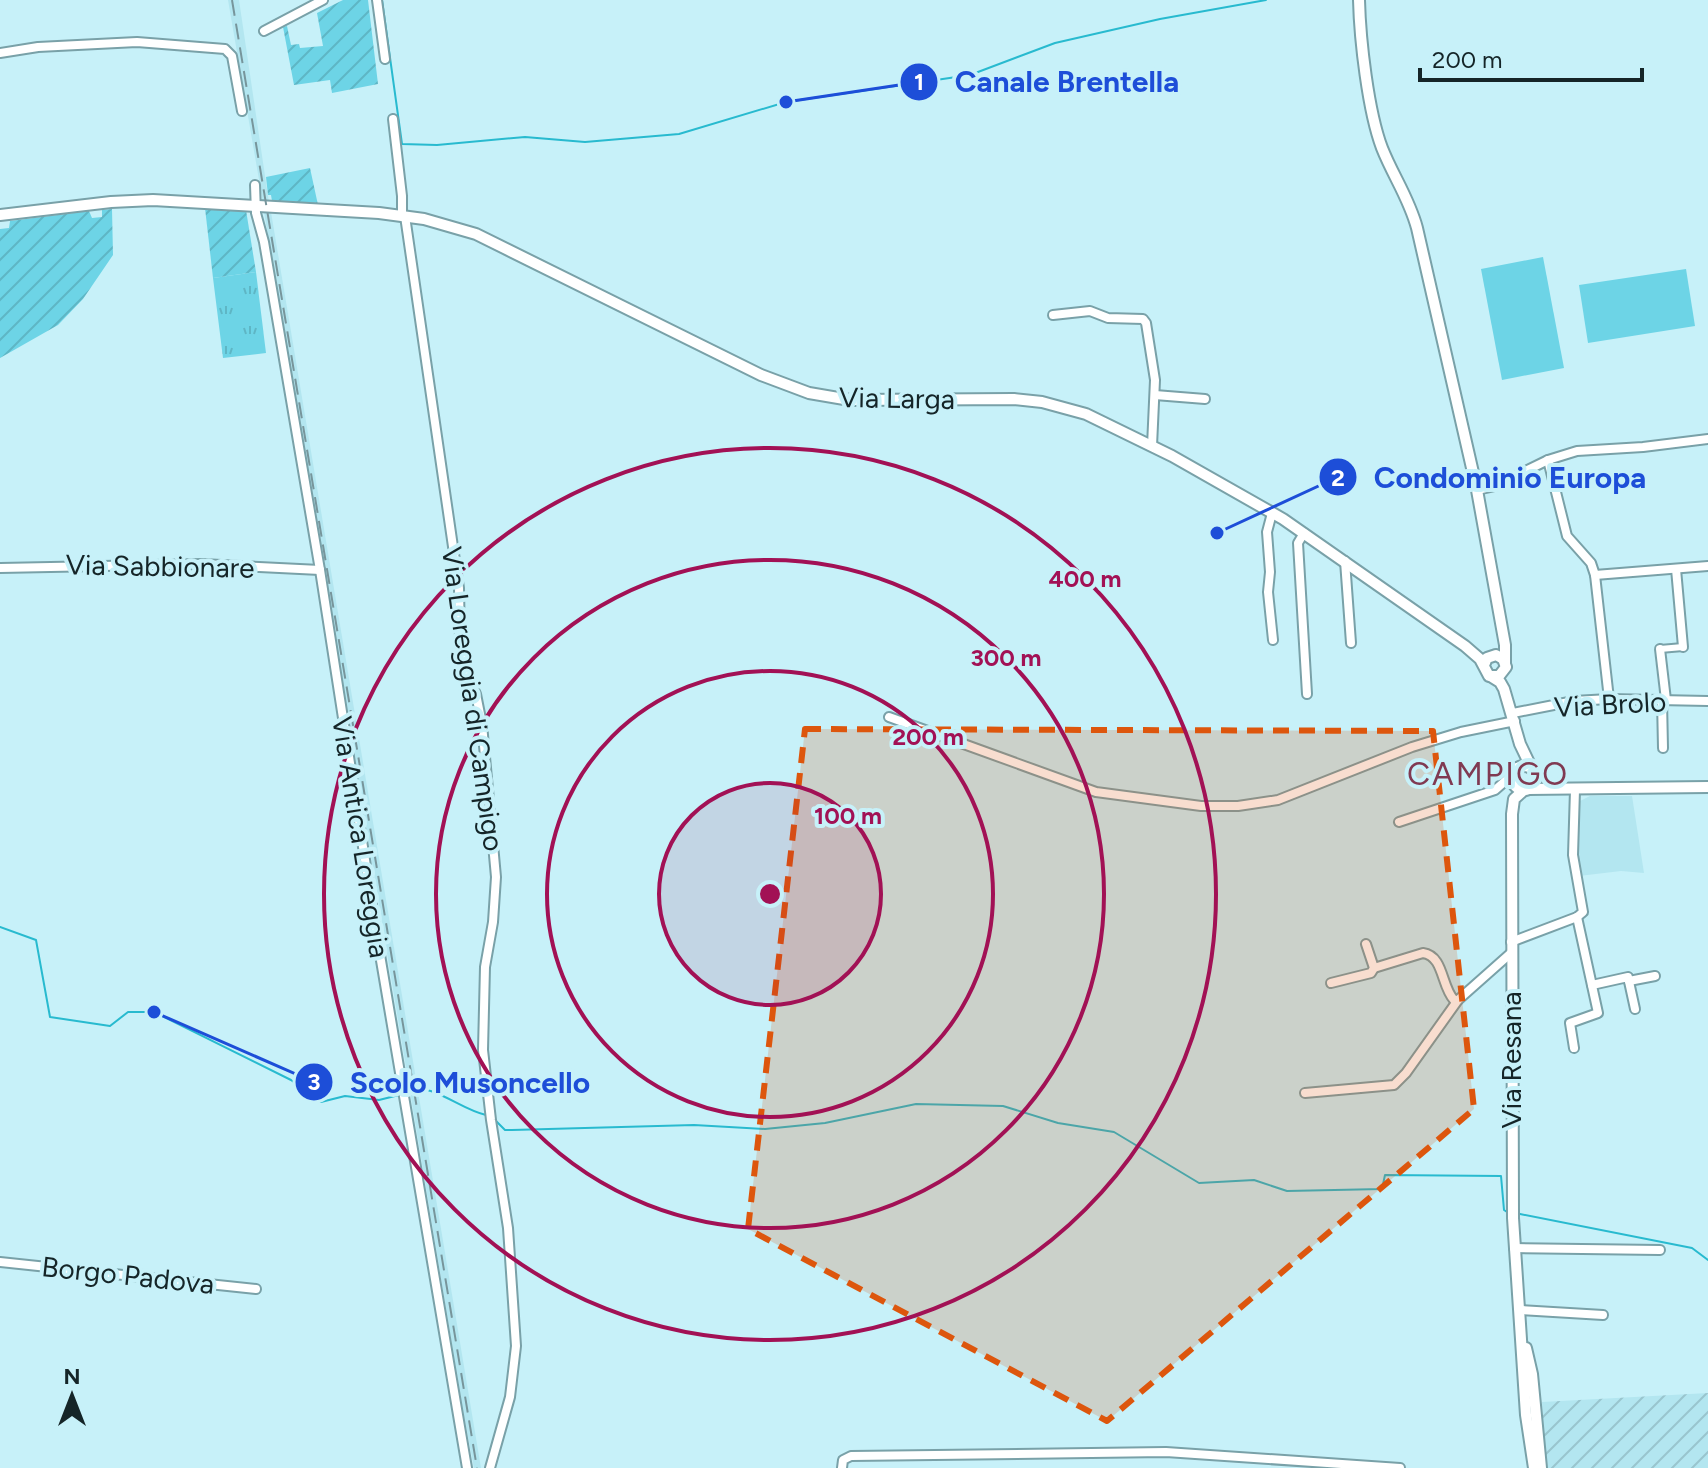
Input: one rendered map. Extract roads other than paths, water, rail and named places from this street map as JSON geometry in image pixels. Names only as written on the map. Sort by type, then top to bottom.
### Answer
[{"type":"street","points":[[264,31],[323,0]]},
{"type":"street","points":[[377,0],[385,59]]},
{"type":"street","points":[[1359,0],[1361,36],[1377,128],[1381,145],[1415,220],[1477,490],[1513,714],[1519,740],[1533,770]]},
{"type":"street","points":[[0,53],[38,47],[137,42],[225,49],[232,56],[242,111]]},
{"type":"street","name":"Via Loreggia di Campigo","points":[[393,119],[403,216],[459,588],[460,642],[482,724],[496,877],[493,922],[485,967],[484,1064],[509,1229],[516,1346],[510,1397],[490,1468]]},
{"type":"street","name":"Via Antica Loreggia","points":[[255,185],[256,206],[320,570],[377,937],[467,1468]]},
{"type":"street","name":"Via Larga","points":[[0,215],[130,201],[403,216],[443,223],[476,234],[761,375],[809,393],[865,402],[1008,399],[1042,402],[1086,414],[1152,446],[1272,513],[1470,650],[1489,659]]},
{"type":"street","points":[[1053,315],[1090,311],[1108,318],[1143,319],[1154,364],[1152,446]]},
{"type":"street","points":[[1155,395],[1205,399]]},
{"type":"street","points":[[1477,490],[1495,486],[1560,455],[1591,449],[1643,447],[1708,439]]},
{"type":"street","points":[[1548,460],[1567,536],[1591,563],[1595,575],[1609,699]]},
{"type":"street","points":[[1272,513],[1267,532],[1273,640]]},
{"type":"street","points":[[1304,533],[1298,546],[1307,694]]},
{"type":"street","points":[[1345,561],[1351,643]]},
{"type":"street","name":"Via Sabbionare","points":[[0,568],[202,564],[320,570]]},
{"type":"street","points":[[1595,575],[1708,566]]},
{"type":"street","points":[[1663,748],[1664,700],[1660,649],[1683,647],[1676,569]]},
{"type":"street","points":[[1502,634],[1501,648],[1489,659],[1485,673],[1502,685],[1513,714]]},
{"type":"street","points":[[1489,659],[1502,658],[1505,665],[1502,675],[1492,677]]},
{"type":"street","name":"Via Brolo","points":[[889,717],[1096,792],[1201,806],[1238,806],[1278,800],[1412,747],[1513,714],[1574,701],[1708,701]]},
{"type":"street","points":[[1517,783],[1519,740]]},
{"type":"street","points":[[1517,783],[1522,765],[1560,789]]},
{"type":"street","name":"Via Resana","points":[[1533,770],[1534,785],[1517,783],[1513,804],[1511,948],[1514,1248],[1526,1415],[1534,1468]]},
{"type":"street","points":[[1399,822],[1517,783],[1575,790],[1708,787]]},
{"type":"street","points":[[1305,1093],[1394,1085],[1458,1000],[1511,948],[1583,912],[1584,904],[1573,862],[1575,790]]},
{"type":"street","points":[[1574,1048],[1570,1023],[1598,1013],[1577,917]]},
{"type":"street","points":[[1366,944],[1374,968]]},
{"type":"street","points":[[1331,983],[1371,973],[1374,968],[1423,953],[1431,954],[1436,959],[1447,993],[1458,1000]]},
{"type":"street","points":[[1629,981],[1655,976]]},
{"type":"street","points":[[1592,985],[1628,977],[1635,1009]]},
{"type":"street","points":[[1514,1248],[1660,1250]]},
{"type":"street","name":"Borgo Padova","points":[[0,1262],[256,1289]]},
{"type":"street","points":[[1520,1310],[1603,1315]]},
{"type":"street","name":"Via Resana","points":[[1522,1335],[1532,1374],[1541,1468]]},
{"type":"street","points":[[842,1468],[843,1460],[851,1456],[1150,1452],[1400,1468]]},
{"type":"waterway","points":[[382,0],[402,144],[437,145],[525,137],[585,142],[679,134],[786,102],[970,75],[1055,43],[1160,19],[1266,0]]},
{"type":"waterway","points":[[0,927],[36,940],[50,1017],[110,1026],[128,1012],[154,1012],[291,1080],[321,1102],[345,1096],[379,1100],[399,1095]]},
{"type":"waterway","points":[[419,1089],[435,1092],[486,1115]]},
{"type":"waterway","points":[[494,1119],[505,1130],[694,1125],[765,1129],[825,1123],[916,1104],[1003,1106],[1058,1123],[1114,1132],[1199,1183],[1254,1180],[1287,1191],[1382,1189],[1385,1175],[1501,1176],[1504,1210],[1507,1212]]},
{"type":"waterway","points":[[1520,1214],[1692,1248],[1708,1260]]},
{"type":"railway","points":[[232,0],[477,1468]]},
{"type":"place","name":"Canale Brentella","points":[[786,102]]},
{"type":"place","name":"Condominio Europa","points":[[1217,533]]},
{"type":"place","name":"Scolo Musoncello","points":[[154,1012]]},
{"type":"district","name":"CAMPIGO","points":[[1488,774]]}]
